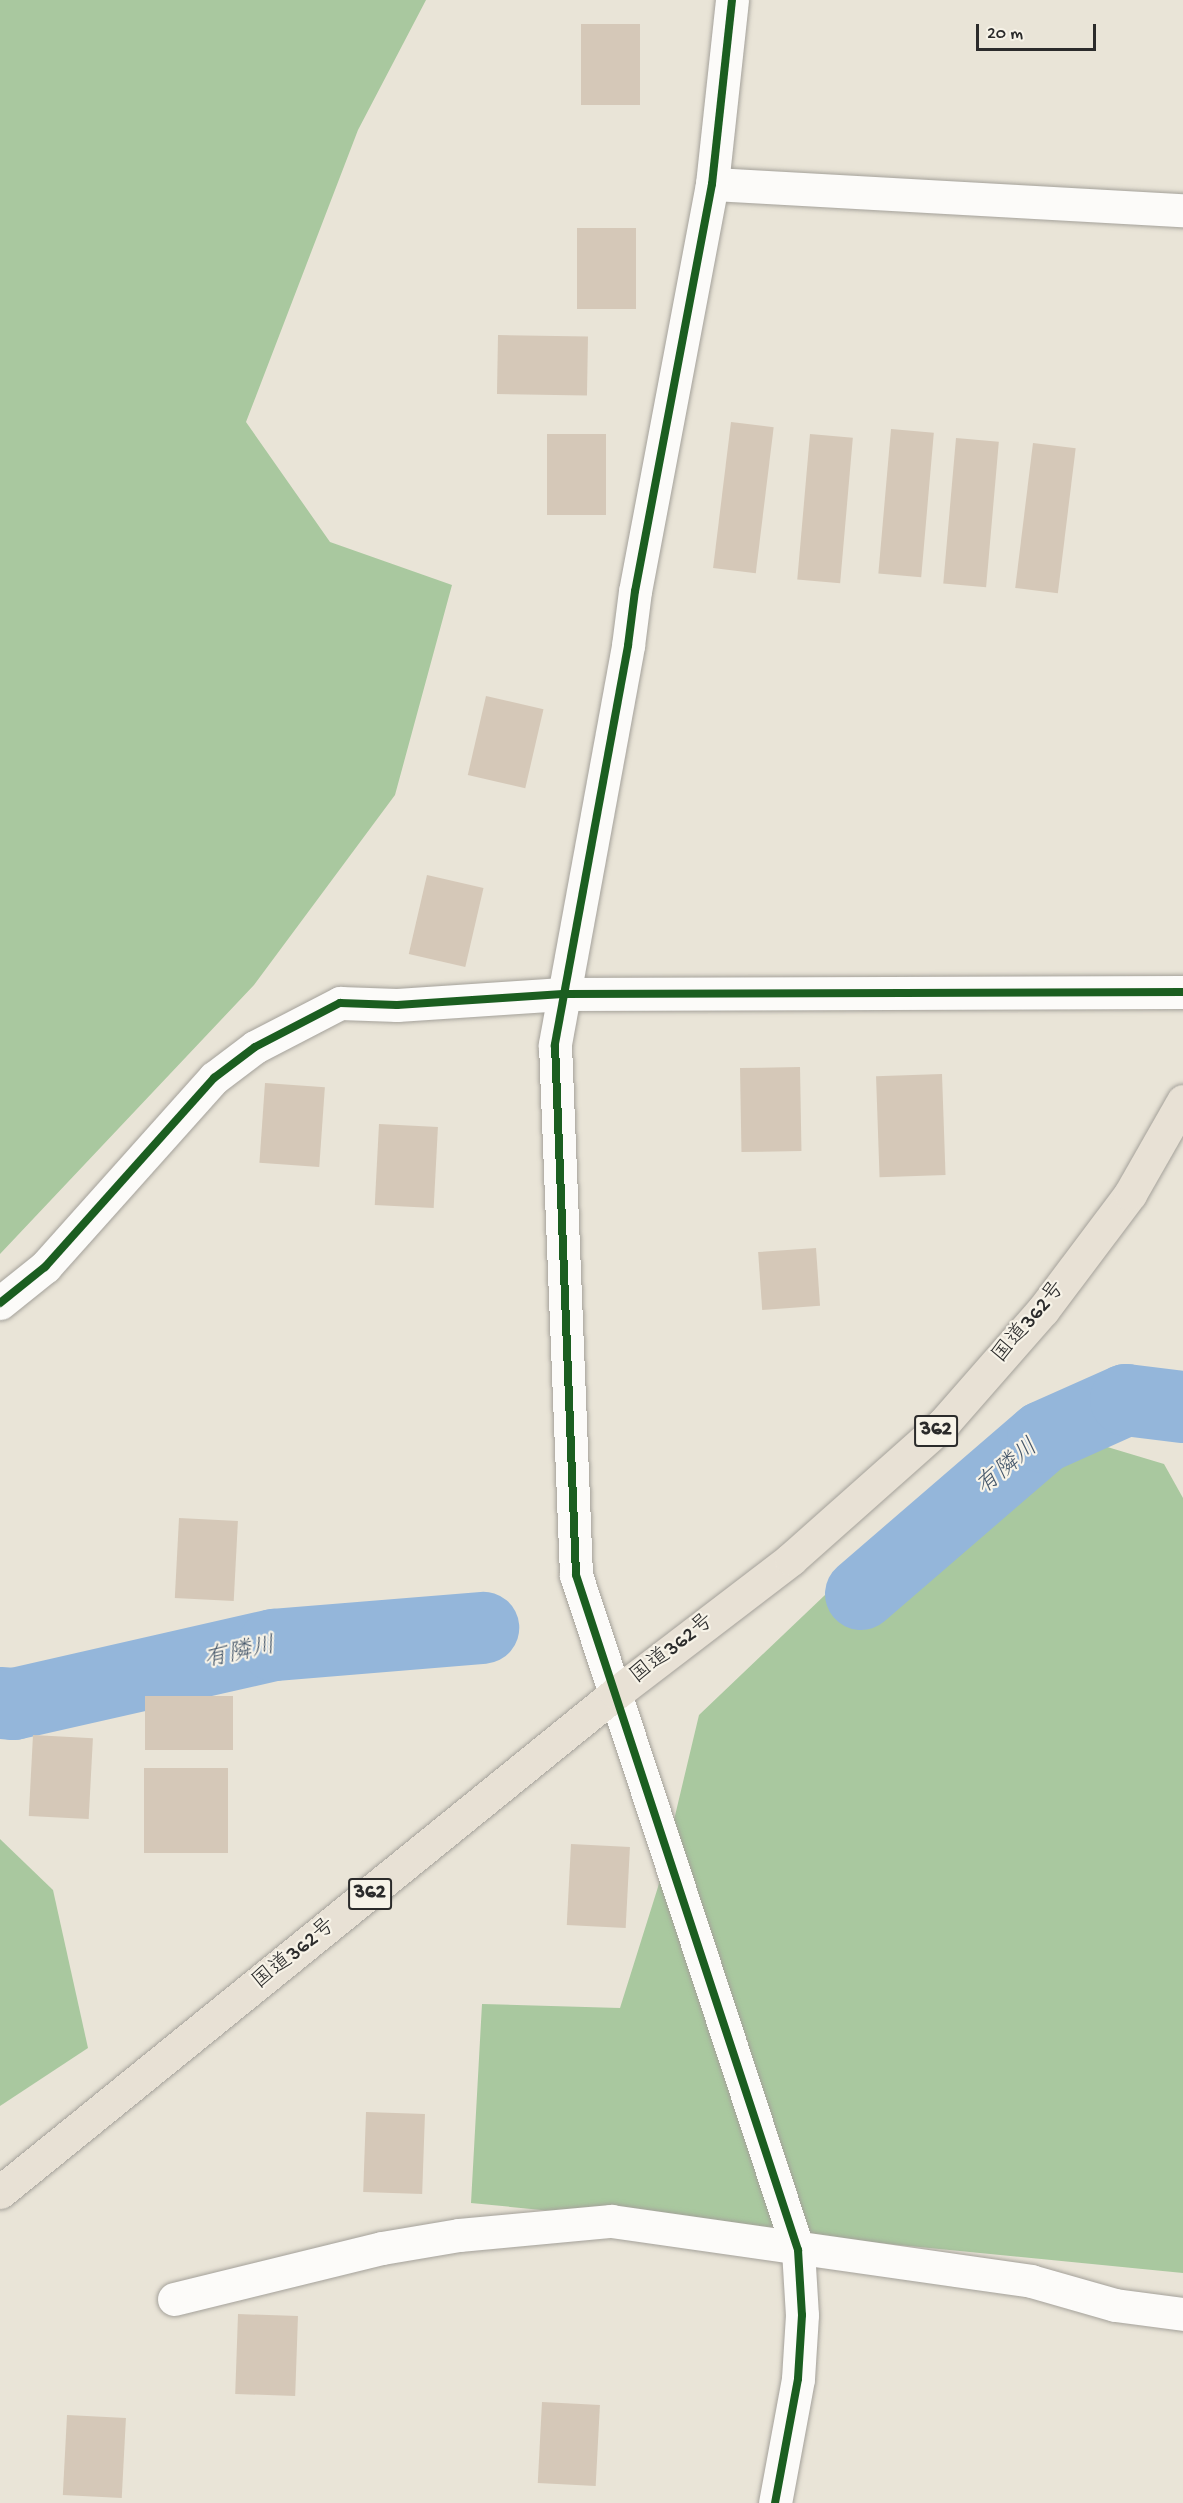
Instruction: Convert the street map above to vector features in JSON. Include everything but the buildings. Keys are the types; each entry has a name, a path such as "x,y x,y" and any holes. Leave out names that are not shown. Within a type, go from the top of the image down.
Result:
{"highway":[{"name":"国道362号","path":"0,2192 616,1693 791,1559 944,1423 1043,1310 1130,1194 1183,1101"}],"street":[{"path":"732,0 712,184 555,1045 576,1575 798,2250 802,2315 798,2379 775,2503"},
{"path":"712,184 1183,210"},
{"path":"0,1303 45,1267 214,1078 255,1047 340,1003 397,1005 563,994 1183,992"},
{"path":"174,2299 382,2248 459,2235 599,2222 648,2224 798,2250 1031,2281 1115,2305 1183,2314"}],"green space":[{"path":"0,0 426,0 358,130 246,422 330,542 452,585 395,795 254,985 0,1254"},
{"path":"1034,1425 1164,1464 1183,1498 1183,2273 471,2203 482,2004 620,2008 658,1887 699,1715 867,1555"},
{"path":"0,1839 53,1890 88,2048 0,2106"}],"waterway":[{"name":"有隣川","path":"861,1594 1043,1437 1126,1400 1183,1407"},
{"name":"有隣川","path":"0,1703 14,1704 274,1645 483,1628"}],"cycle path":[{"path":"732,0 712,184 635,591 628,646 555,1045 576,1575 798,2250 802,2315 798,2379 775,2503"},
{"path":"0,1303 45,1267 214,1078 255,1047 340,1003 397,1005 563,994 1183,992"}]}
